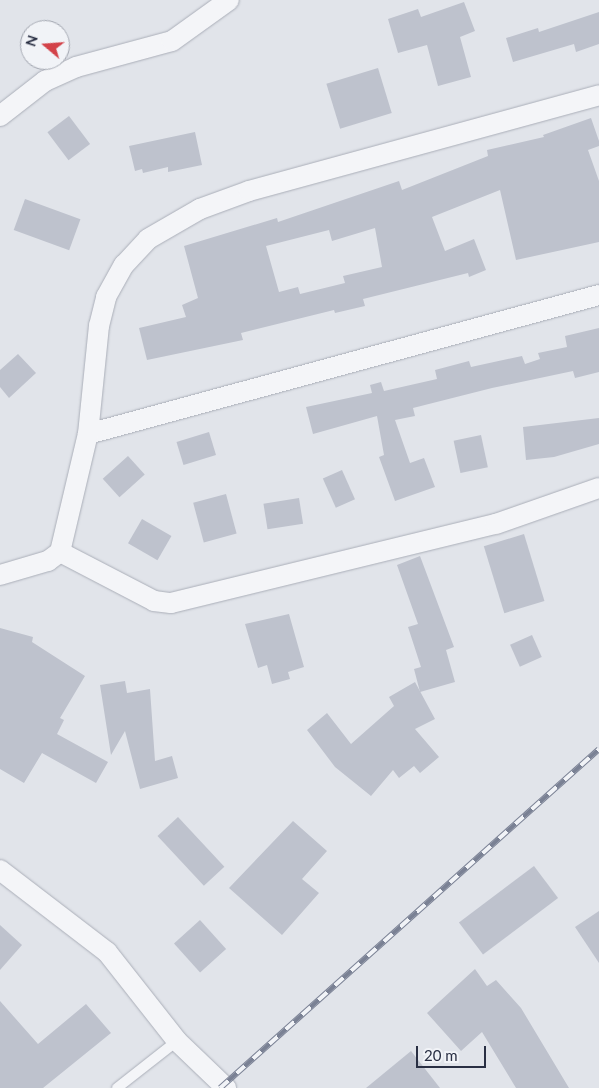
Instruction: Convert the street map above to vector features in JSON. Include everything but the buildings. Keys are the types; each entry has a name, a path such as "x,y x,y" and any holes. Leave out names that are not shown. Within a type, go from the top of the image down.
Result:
{"street":[{"path":"0,116 45,81 76,67 172,41 229,0"},
{"path":"0,575 48,561 60,552 88,434 99,326 106,297 124,265 148,239 200,209 249,190 599,94"},
{"path":"88,434 599,295"},
{"path":"60,552 154,601 171,603 496,524 599,488"},
{"path":"0,870 108,952 177,1040 226,1088"}],"lane":[{"path":"117,1088 177,1040"}],"railway":[{"path":"220,1088 599,749"}]}
